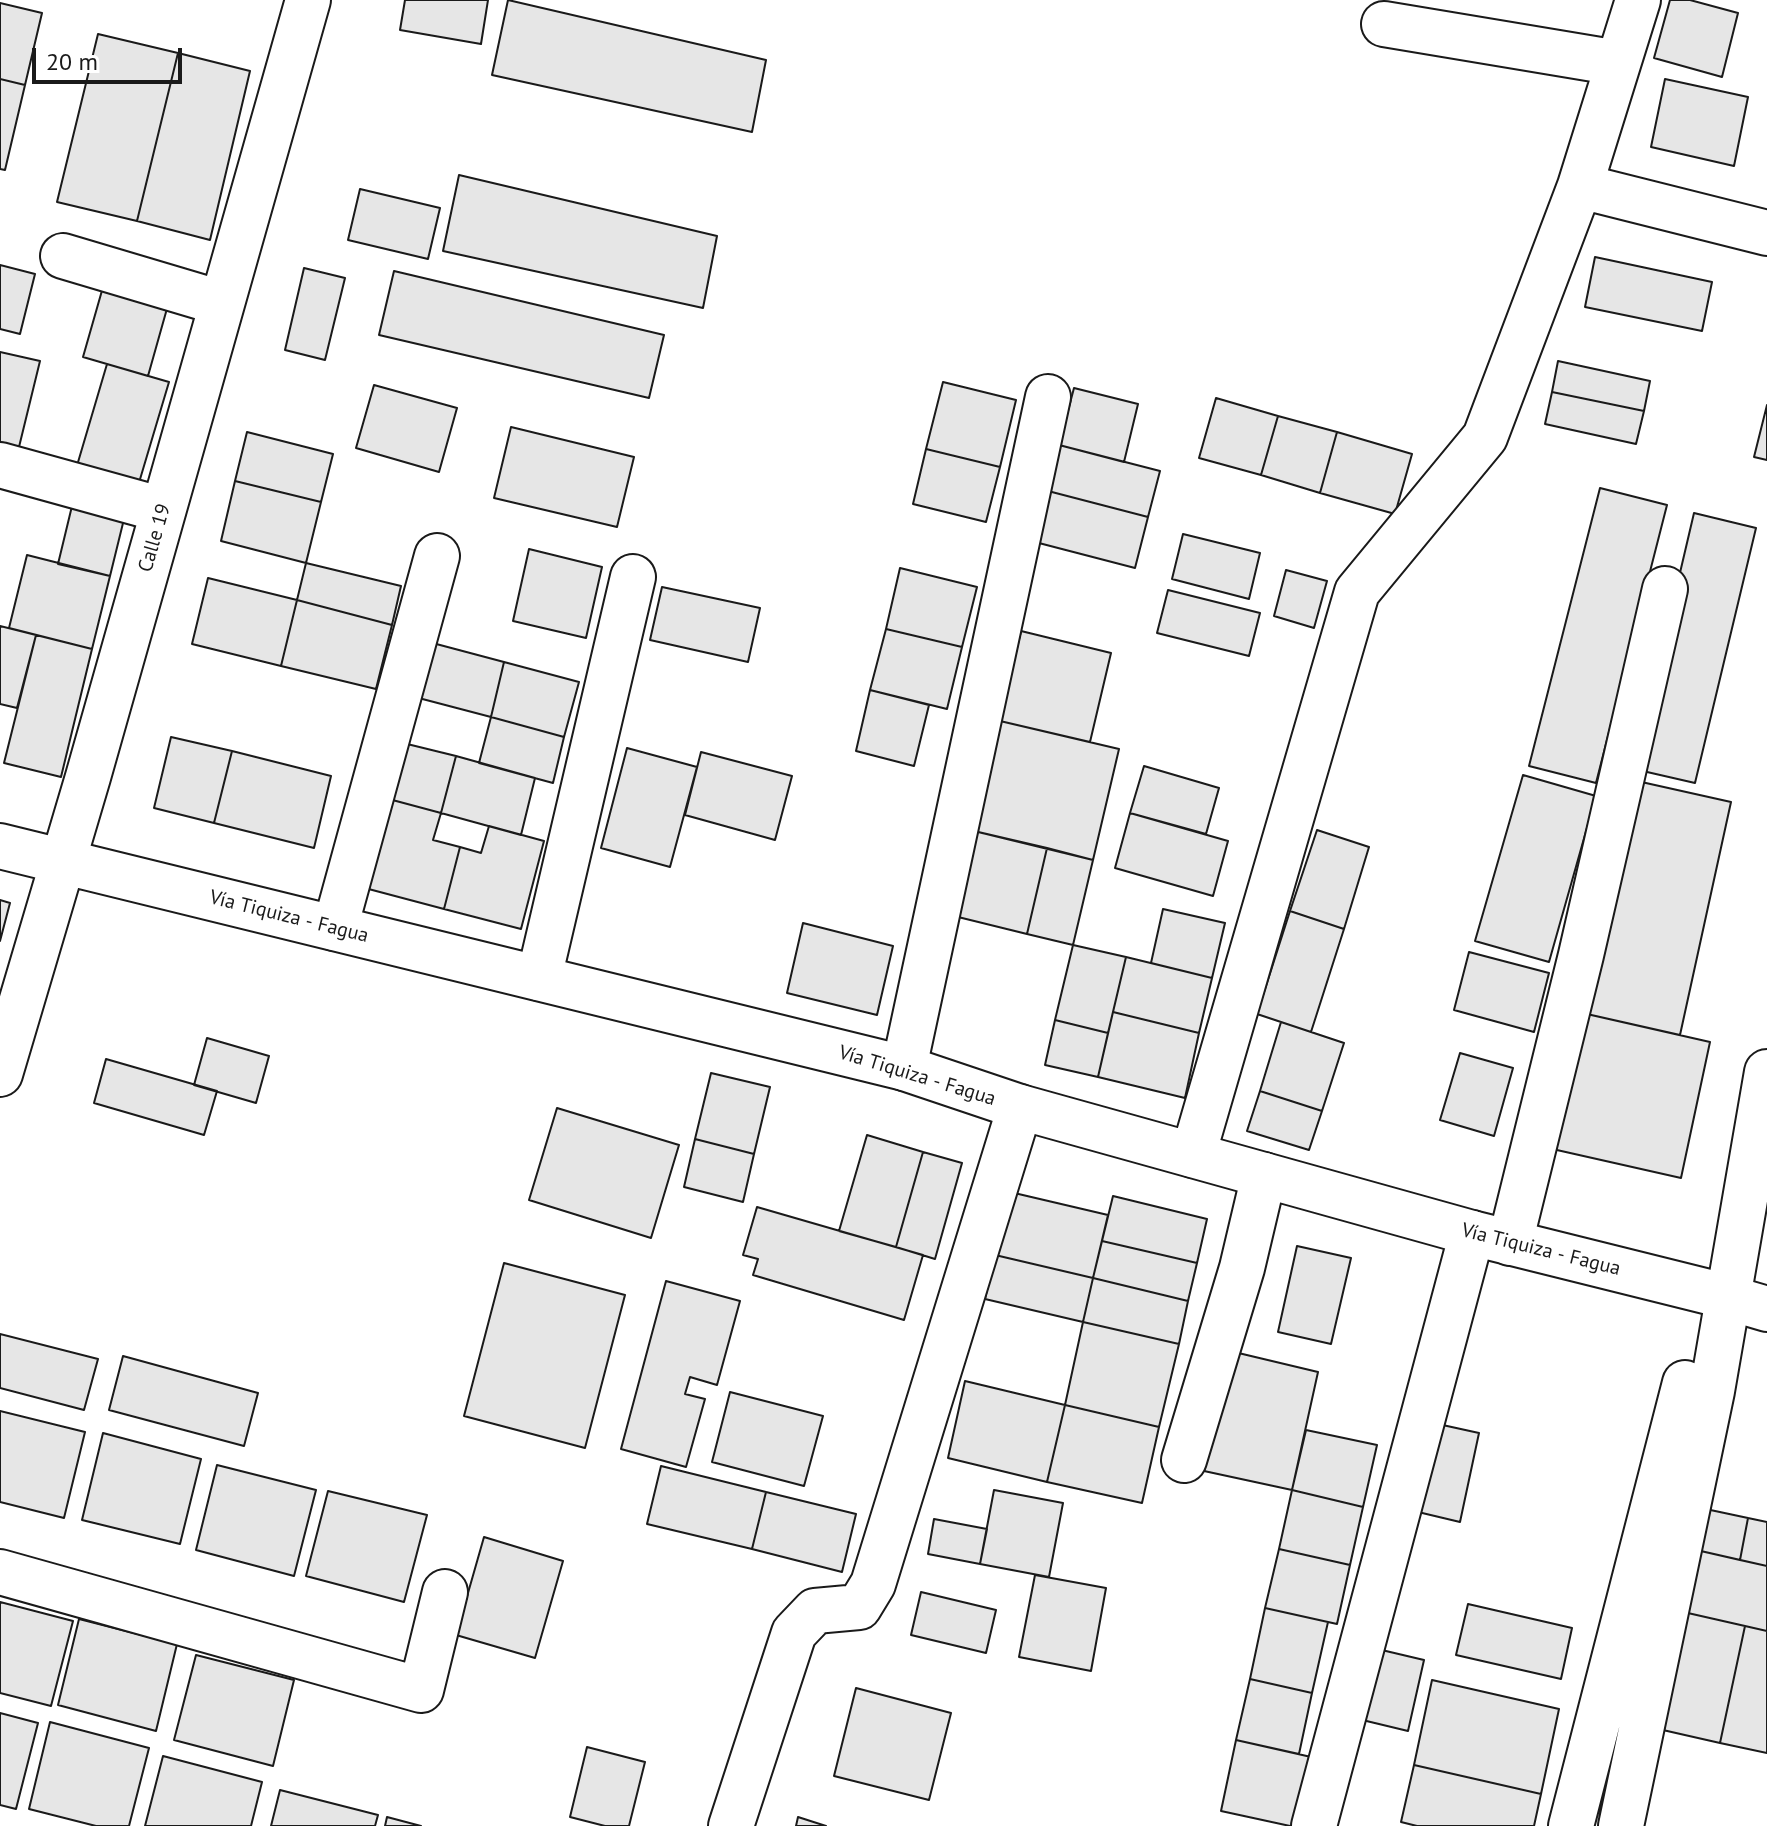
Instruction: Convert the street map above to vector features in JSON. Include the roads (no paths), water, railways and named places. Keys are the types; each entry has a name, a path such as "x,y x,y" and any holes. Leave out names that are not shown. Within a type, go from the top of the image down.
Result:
{"street":[{"name":"Calle 19","path":"0,1074 308,0"},
{"path":"1193,1155 1357,592 1485,437 1580,186 1638,0"},
{"path":"1384,24 1618,63"},
{"path":"1580,186 1767,233"},
{"path":"63,256 221,303"},
{"path":"904,1068 1048,397"},
{"path":"0,465 163,510"},
{"path":"335,928 437,556"},
{"path":"539,978 633,577"},
{"path":"1314,1826 1491,1238 1581,955 1665,589"},
{"name":"Vía Tiquiza - Fagua","path":"0,846 904,1068 1020,1107 1491,1238 1735,1300"},
{"path":"1621,1826 1735,1300 1767,1072"},
{"path":"731,1826 794,1633 815,1611 859,1607 873,1584 1020,1107"},
{"path":"1184,1460 1242,1268 1264,1175"},
{"path":"1571,1826 1735,1300"},
{"path":"0,1572 421,1690 445,1592"}]}
